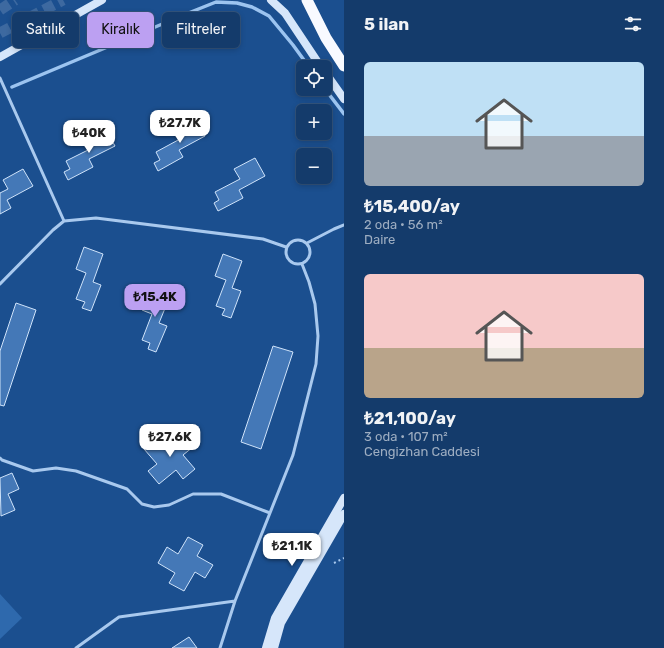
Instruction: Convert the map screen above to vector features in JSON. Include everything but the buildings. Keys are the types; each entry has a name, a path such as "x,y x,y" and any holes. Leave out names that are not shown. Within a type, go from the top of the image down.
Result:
{"highway":[{"path":"307,0 326,38 344,66"}],"main road":[{"path":"0,57 102,0"},
{"path":"271,0 285,13 316,60"},
{"path":"332,82 344,100"},
{"path":"266,648 275,618 344,498"},
{"path":"274,648 281,623 344,514"}],"lane":[{"path":"0,78 64,221"},
{"path":"0,284 53,230 64,221 96,218 263,239 286,247"},
{"path":"307,243 344,225"},
{"path":"300,239 307,243 310,251 308,259 302,264 290,262 286,255 286,247 291,241 300,239"},
{"path":"220,648 235,601 293,455 316,364 318,336 315,304 302,264"},
{"path":"0,458 34,471 56,468 76,471 127,489 142,504 154,507 169,505 193,494 221,494 270,513"},
{"path":"76,648 120,617 235,601"}],"path":[{"path":"334,562 344,558"}],"shaded area":[{"path":"0,594 22,618 0,639"}],"waterway":[{"path":"12,87 216,2 237,3 252,7 269,16 304,60"},
{"path":"330,96 344,114"}],"tunnel":[{"path":"0,10 15,0"},
{"path":"0,33 63,0"}]}
